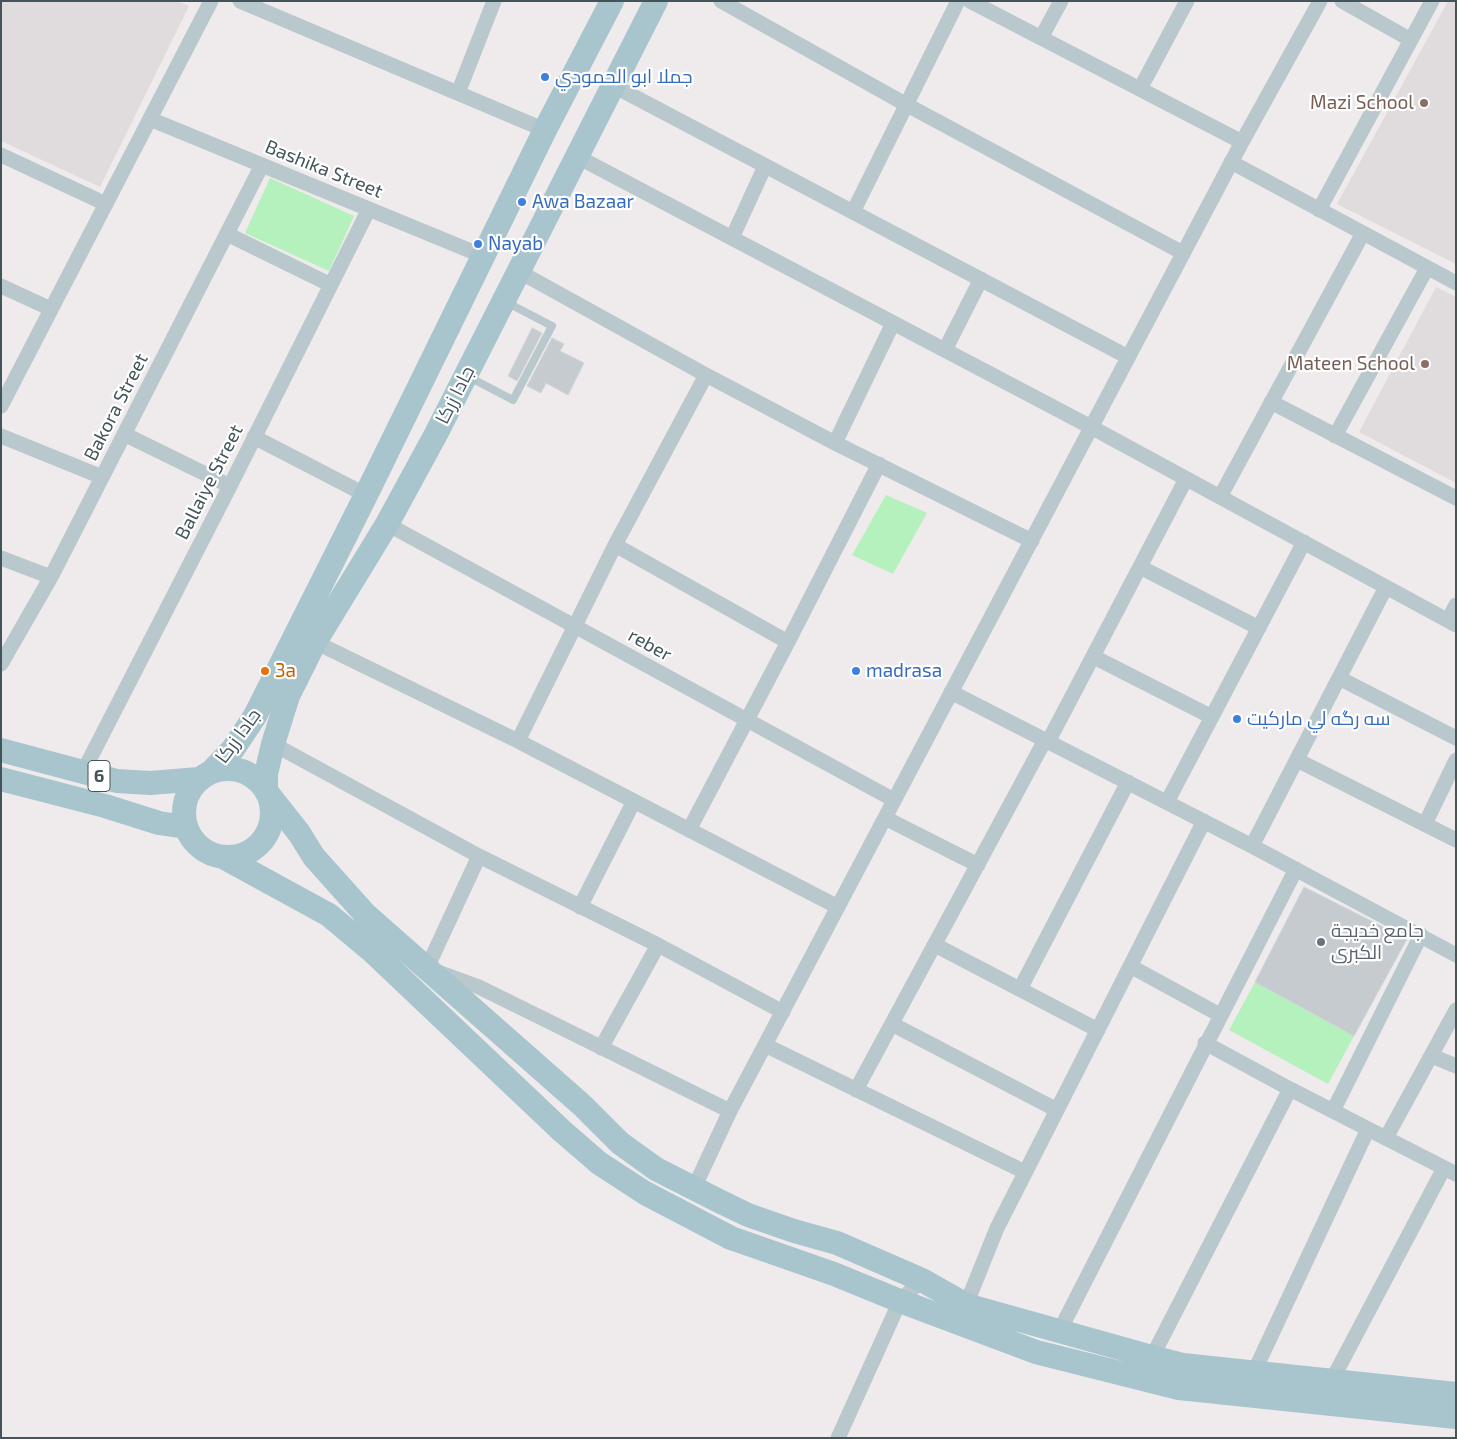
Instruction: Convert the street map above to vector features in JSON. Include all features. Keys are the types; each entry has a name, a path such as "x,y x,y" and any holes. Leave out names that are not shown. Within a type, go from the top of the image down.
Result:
{"main road":[{"name":"جادا زرکا","path":"205,776 233,749 255,716 545,130 612,1"},
{"name":"جادا زرکا","path":"268,792 266,774 272,744 288,696 315,642 387,524 436,434 656,1"},
{"path":"404,418 436,434"},
{"name":"6","path":"1,750 117,781 136,783 205,776"},
{"path":"1451,1392 1183,1365 1059,1332 966,1304 922,1280 837,1243 794,1231 748,1214 656,1169 620,1143 583,1106 365,914 314,857 299,832 255,778 242,770 221,769 205,776 190,791 185,802 184,815 186,827 198,845 329,915 372,951 562,1131 599,1163 645,1193 731,1238 834,1274 1036,1352 1179,1388 1456,1417"},
{"name":"6","path":"1,779 104,806 159,823 186,827"},
{"path":"223,857 243,855 256,847 267,835 273,816 268,792"}],"street":[{"path":"1,406 211,1"},
{"path":"458,93 494,1"},
{"path":"721,1 907,105 1183,253"},
{"path":"853,212 958,1"},
{"path":"970,1 1242,142"},
{"path":"1041,38 1061,1"},
{"path":"1140,89 1187,1"},
{"path":"694,1188 730,1111 894,800 1032,542 1231,162 1320,1"},
{"path":"1342,1 1411,40"},
{"path":"1319,210 1432,1"},
{"path":"247,3 545,130"},
{"path":"612,86 1128,357"},
{"name":"Bashika Street","path":"150,119 483,256"},
{"path":"1,155 106,204"},
{"path":"576,156 1091,427 1452,622 1456,605"},
{"path":"1231,162 1456,284"},
{"name":"Bakora Street","path":"1,664 50,577 102,478 262,165"},
{"path":"732,238 765,166"},
{"name":"Ballaiye Street","path":"83,772 230,486 369,209"},
{"path":"1220,497 1363,233"},
{"path":"227,234 331,285"},
{"path":"1335,436 1427,268"},
{"path":"518,271 706,375 835,443 1032,542"},
{"path":"945,350 981,279"},
{"path":"1,286 51,309"},
{"path":"835,443 893,323"},
{"path":"518,741 615,545 706,375"},
{"path":"1271,402 1456,498"},
{"path":"124,434 230,486"},
{"path":"1,436 102,478"},
{"path":"254,438 366,495"},
{"path":"688,830 747,721 879,464"},
{"path":"856,1090 1094,657 1186,479"},
{"name":"reber","path":"387,524 894,800"},
{"path":"1167,802 1304,542"},
{"path":"615,545 788,642"},
{"path":"1,558 50,577"},
{"path":"1140,567 1259,628"},
{"path":"1252,846 1386,587"},
{"path":"315,642 518,741 838,907"},
{"path":"1094,657 1212,717"},
{"path":"1339,678 1456,738"},
{"path":"951,692 1204,821 1456,955"},
{"path":"272,744 479,856 658,945 783,1012"},
{"path":"1297,760 1456,840"},
{"path":"1424,824 1456,760"},
{"path":"1020,989 1128,782"},
{"path":"580,907 634,801"},
{"path":"885,818 978,865"},
{"path":"966,1304 997,1228 1204,821"},
{"path":"479,856 427,968 479,987 730,1111"},
{"path":"1059,1332 1205,1043 1296,869"},
{"path":"1333,1111 1421,935"},
{"path":"601,1048 658,945"},
{"path":"935,945 1098,1030"},
{"path":"1130,966 1220,1015"},
{"path":"1386,1138 1456,1010"},
{"path":"892,1024 1057,1110"},
{"path":"1205,1043 1450,1171 1332,1380"},
{"path":"765,1045 1025,1172"},
{"path":"1432,1056 1456,1066"},
{"path":"1152,1357 1290,1089"},
{"path":"1254,1372 1368,1129"},
{"path":"838,1438 900,1301 922,1280"}],"lane":[{"path":"465,375 513,400 552,326 503,300"}],"shaded area":[{"path":"1,1 177,1 189,6 100,187 1,141"},
{"name":"Mazi School","path":"1448,1 1456,1 1456,264 1337,204"},
{"name":"Mateen School","path":"1436,287 1456,297 1456,483 1359,432"}],"green space":[{"path":"270,178 354,216 329,271 245,233"},
{"path":"886,495 927,513 893,574 852,555"},
{"path":"1255,982 1354,1036 1328,1084 1229,1030"}],"building":[{"path":"532,328 542,333 517,381 508,376"},
{"path":"552,338 564,344 560,351 584,363 568,395 546,383 541,393 527,386"},
{"path":"1304,887 1407,939 1354,1036 1255,982"}],"place":[{"name":"جملا ابو الحمودي","path":"545,77"},
{"name":"Mazi School","path":"1424,103"},
{"name":"Awa Bazaar","path":"522,202"},
{"name":"Nayab","path":"478,244"},
{"name":"Mateen School","path":"1425,364"},
{"name":"3a","path":"265,671"},
{"name":"madrasa","path":"856,671"},
{"name":"سه رگه لي ماركيت","path":"1237,719"},
{"name":"جامع خدیجة الکبری","path":"1321,942"}]}
